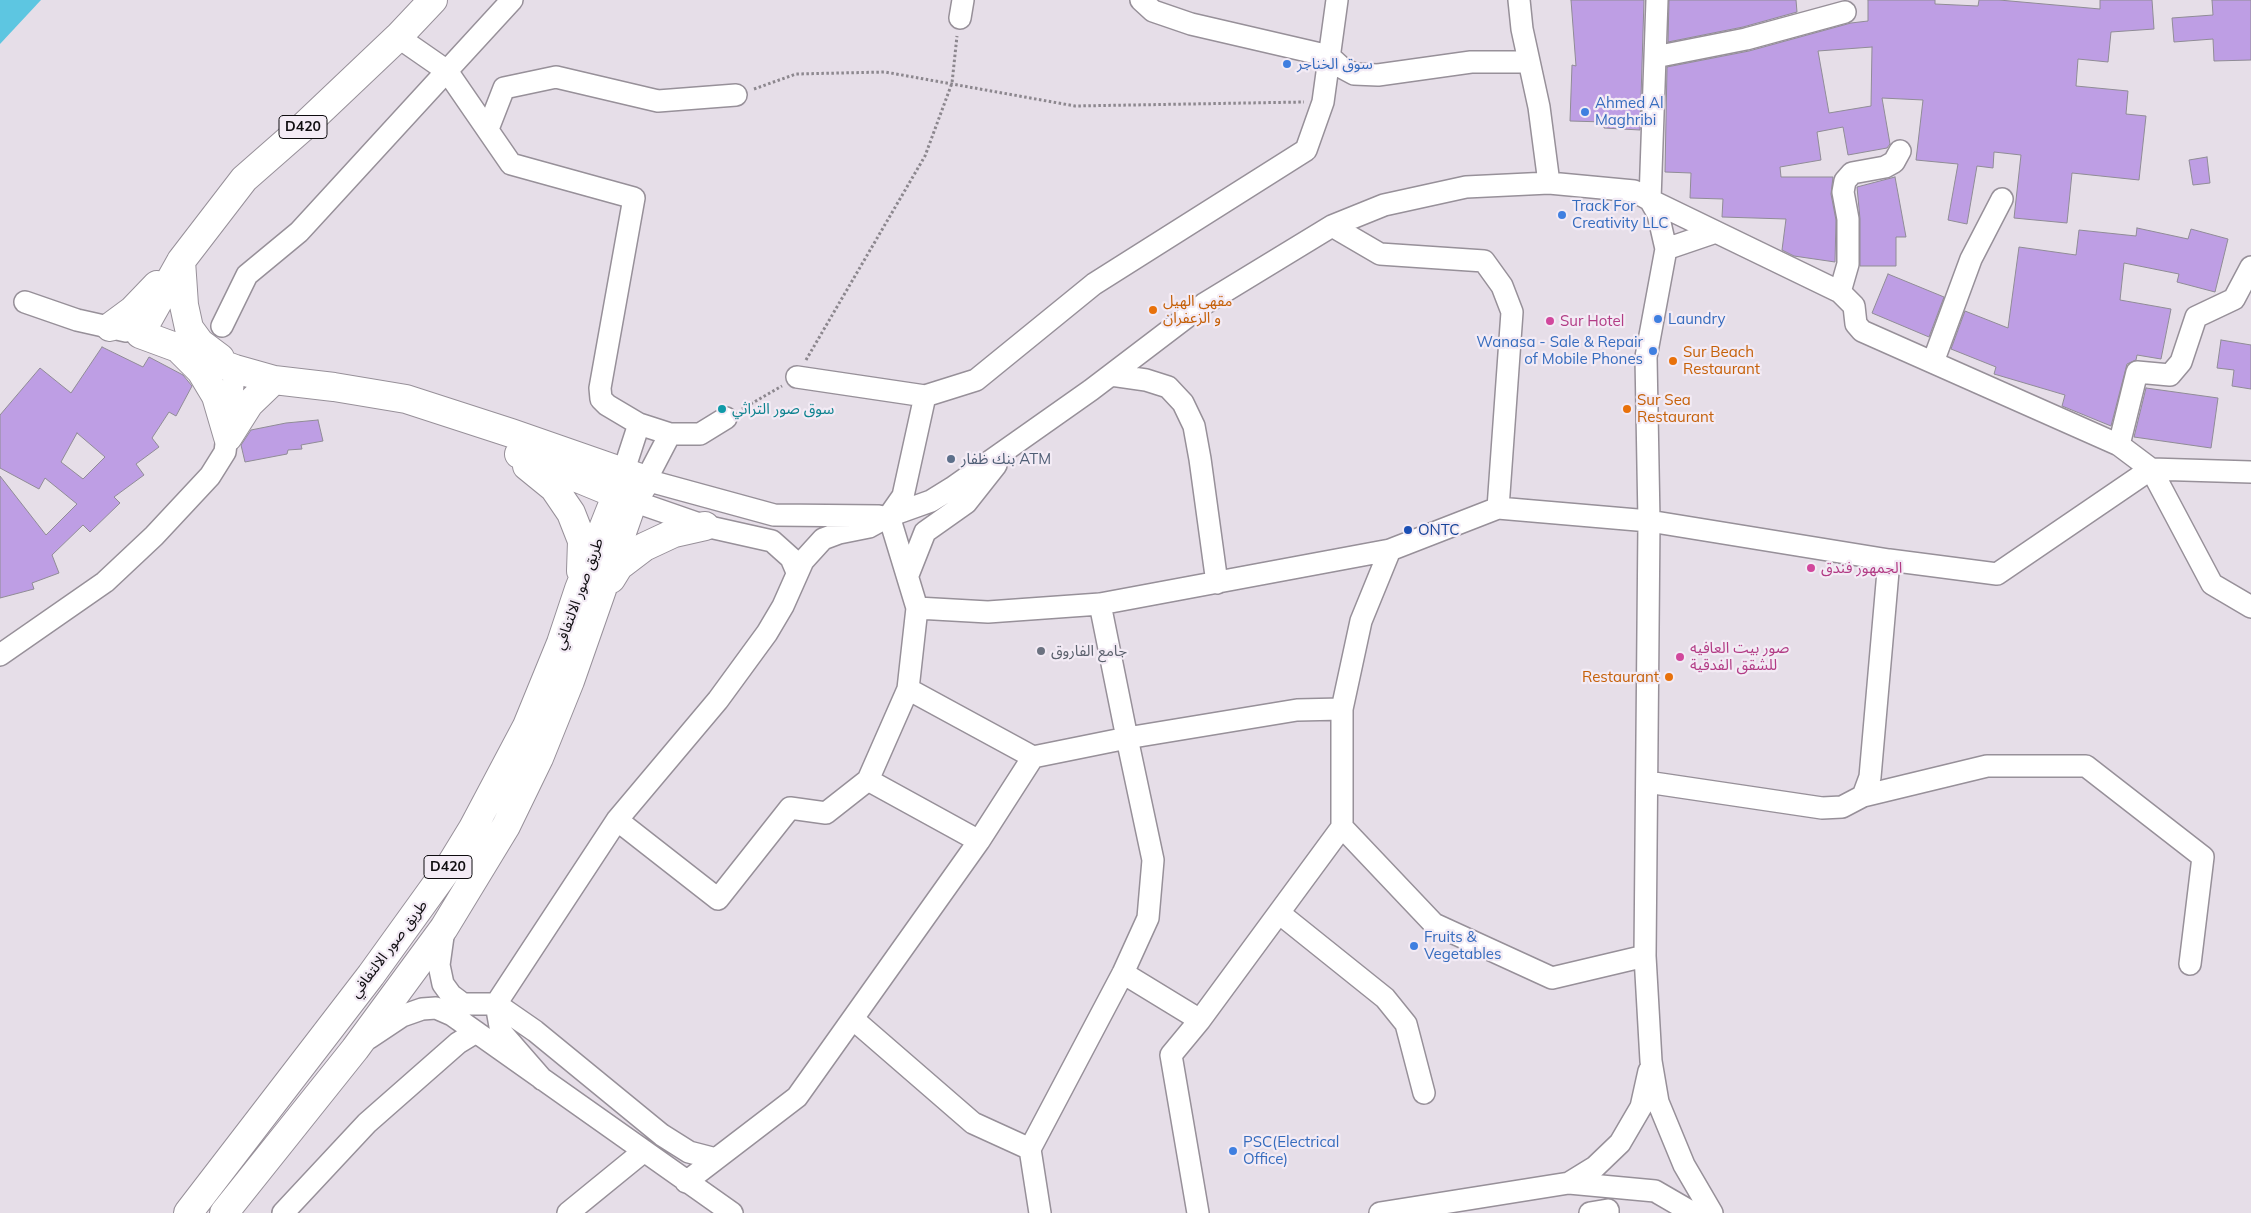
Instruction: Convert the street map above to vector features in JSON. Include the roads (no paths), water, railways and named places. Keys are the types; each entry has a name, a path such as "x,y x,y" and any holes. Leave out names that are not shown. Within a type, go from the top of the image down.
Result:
{"main road":[{"name":"D420","path":"161,342 181,261 244,178 301,129 398,38 433,0"},
{"path":"110,327 133,310 181,261"},
{"path":"181,261 184,305 189,328 200,343 235,369"},
{"path":"161,342 235,369 274,380 343,388 406,399 426,407 511,432 630,487"},
{"path":"161,342 201,371 216,396 228,437"},
{"path":"228,437 248,404 274,380"},
{"path":"426,407 505,448 630,487"},
{"path":"505,448 554,488 571,513 582,541 590,593"},
{"name":"طريق صور الالتفافي","path":"224,1213 355,1049 444,928 506,826 539,758 590,593 630,487"},
{"path":"590,593 634,553 674,533 705,526"},
{"name":"طريق صور الالتفافي","path":"188,1213 370,975 451,864 473,828 527,726 561,643 590,593"}],"street":[{"path":"222,326 247,276 300,232 512,0"},
{"path":"1141,0 1152,11 1192,24 1329,56 1341,67 1354,74 1378,75 1471,62 1529,62"},
{"path":"797,377 925,396 976,380 1094,284 1306,150 1323,102 1337,0"},
{"path":"1519,0 1529,62 1546,145 1550,183"},
{"path":"1657,0 1650,200 1658,214 1666,248 1646,357 1649,521 1645,956 1651,1061 1658,1102 1684,1165 1712,1213"},
{"path":"1655,57 1746,39 1845,12"},
{"path":"398,38 447,71 511,164 634,198 600,388 601,399 607,405 638,424 670,434 700,434 726,418"},
{"path":"488,129 504,88 556,77 658,101 736,95"},
{"path":"1840,292 1848,264 1848,219 1843,192 1845,181 1852,173 1884,167 1894,162 1900,151"},
{"path":"542,1079 501,1032 496,1004 617,820 718,700 767,633 783,606 797,572 808,553 823,539 839,533 869,527 889,516 931,501 1111,375 1204,304 1332,226 1384,205 1466,187 1550,183 1634,191 1840,292 1854,306 1856,324 1862,331 2119,445 2151,469 2212,584 2251,608"},
{"path":"1933,362 1972,259 2002,199"},
{"path":"1332,226 1380,254 1484,260 1502,286 1512,312 1498,508"},
{"path":"1666,248 1716,232"},
{"path":"2119,445 2137,372 2170,376 2181,362 2196,317 2234,299 2251,266"},
{"path":"26,302 77,320 110,327 161,342"},
{"path":"0,654 105,582 154,536 210,476 225,452 235,369"},
{"path":"1111,375 1146,380 1168,387 1183,403 1194,426 1217,583"},
{"path":"889,516 903,496 925,396"},
{"path":"630,487 638,424"},
{"path":"630,487 670,434"},
{"path":"908,575 925,532 966,502 1012,446"},
{"path":"917,608 988,612 1100,604 1390,550 1498,508 1649,521 1888,560 1997,574 2151,469 2251,472"},
{"path":"630,487 774,515 889,516"},
{"path":"630,487 705,526 772,542 791,558 797,572"},
{"path":"617,820 718,899 790,808 826,813 868,780 908,689 917,608 889,516"},
{"path":"1198,1213 1171,1055 1200,1020 1342,827 1342,710 1361,621 1390,550"},
{"path":"1863,796 1870,777 1888,560"},
{"path":"1040,1213 1030,1149 1123,973 1148,918 1153,860 1100,604"},
{"path":"908,689 1033,757 1127,738 1297,710 1342,710"},
{"path":"686,1182 797,1098 979,841 1033,757"},
{"path":"1647,782 1822,808 1842,807 1863,796 1987,766 2086,766 2203,857 2190,964"},
{"path":"868,780 979,841"},
{"path":"1342,827 1434,924 1552,978 1645,956"},
{"path":"1279,912 1385,998 1406,1024 1424,1092"},
{"path":"444,928 439,965 443,984 451,995 463,1004 496,1004 535,1031 662,1135 689,1152 716,1159"},
{"path":"1123,973 1200,1020"},
{"path":"355,1049 386,1025 422,1009 436,1008 452,1015 732,1213"},
{"path":"852,1019 974,1123 1030,1149"},
{"path":"283,1213 367,1123 458,1043 476,1032"},
{"path":"1569,1183 1595,1167 1620,1143 1640,1107 1651,1061"},
{"path":"568,1213 644,1151"},
{"path":"1380,1213 1466,1206 1569,1183 1655,1191 1692,1213"},
{"path":"1590,1213 1608,1210 1608,1213"}],"water":[{"path":"0,0 41,0 0,44"}],"place":[{"name":"سوق الخناجر","path":"1287,64"},
{"name":"Ahmed Al Maghribi","path":"1585,112"},
{"name":"Track For Creativity LLC","path":"1562,215"},
{"name":"مقهى الهيل و الزعفران","path":"1153,310"},
{"name":"Laundry","path":"1658,319"},
{"name":"Sur Hotel","path":"1550,321"},
{"name":"Wanasa - Sale & Repair of Mobile Phones","path":"1653,351"},
{"name":"Sur Beach Restaurant","path":"1673,361"},
{"name":"سوق صور التراثي","path":"722,409"},
{"name":"Sur Sea Restaurant","path":"1627,409"},
{"name":"بنك ظفار ATM","path":"951,459"},
{"name":"ONTC","path":"1408,530"},
{"name":"الجمهور فندق","path":"1811,568"},
{"name":"جامع الفاروق","path":"1041,651"},
{"name":"صور بيت العافيه للشقق الفدقية","path":"1680,657"},
{"name":"Restaurant","path":"1669,677"},
{"name":"Fruits & Vegetables","path":"1414,946"},
{"name":"PSC(Electrical Office)","path":"1233,1151"}]}
